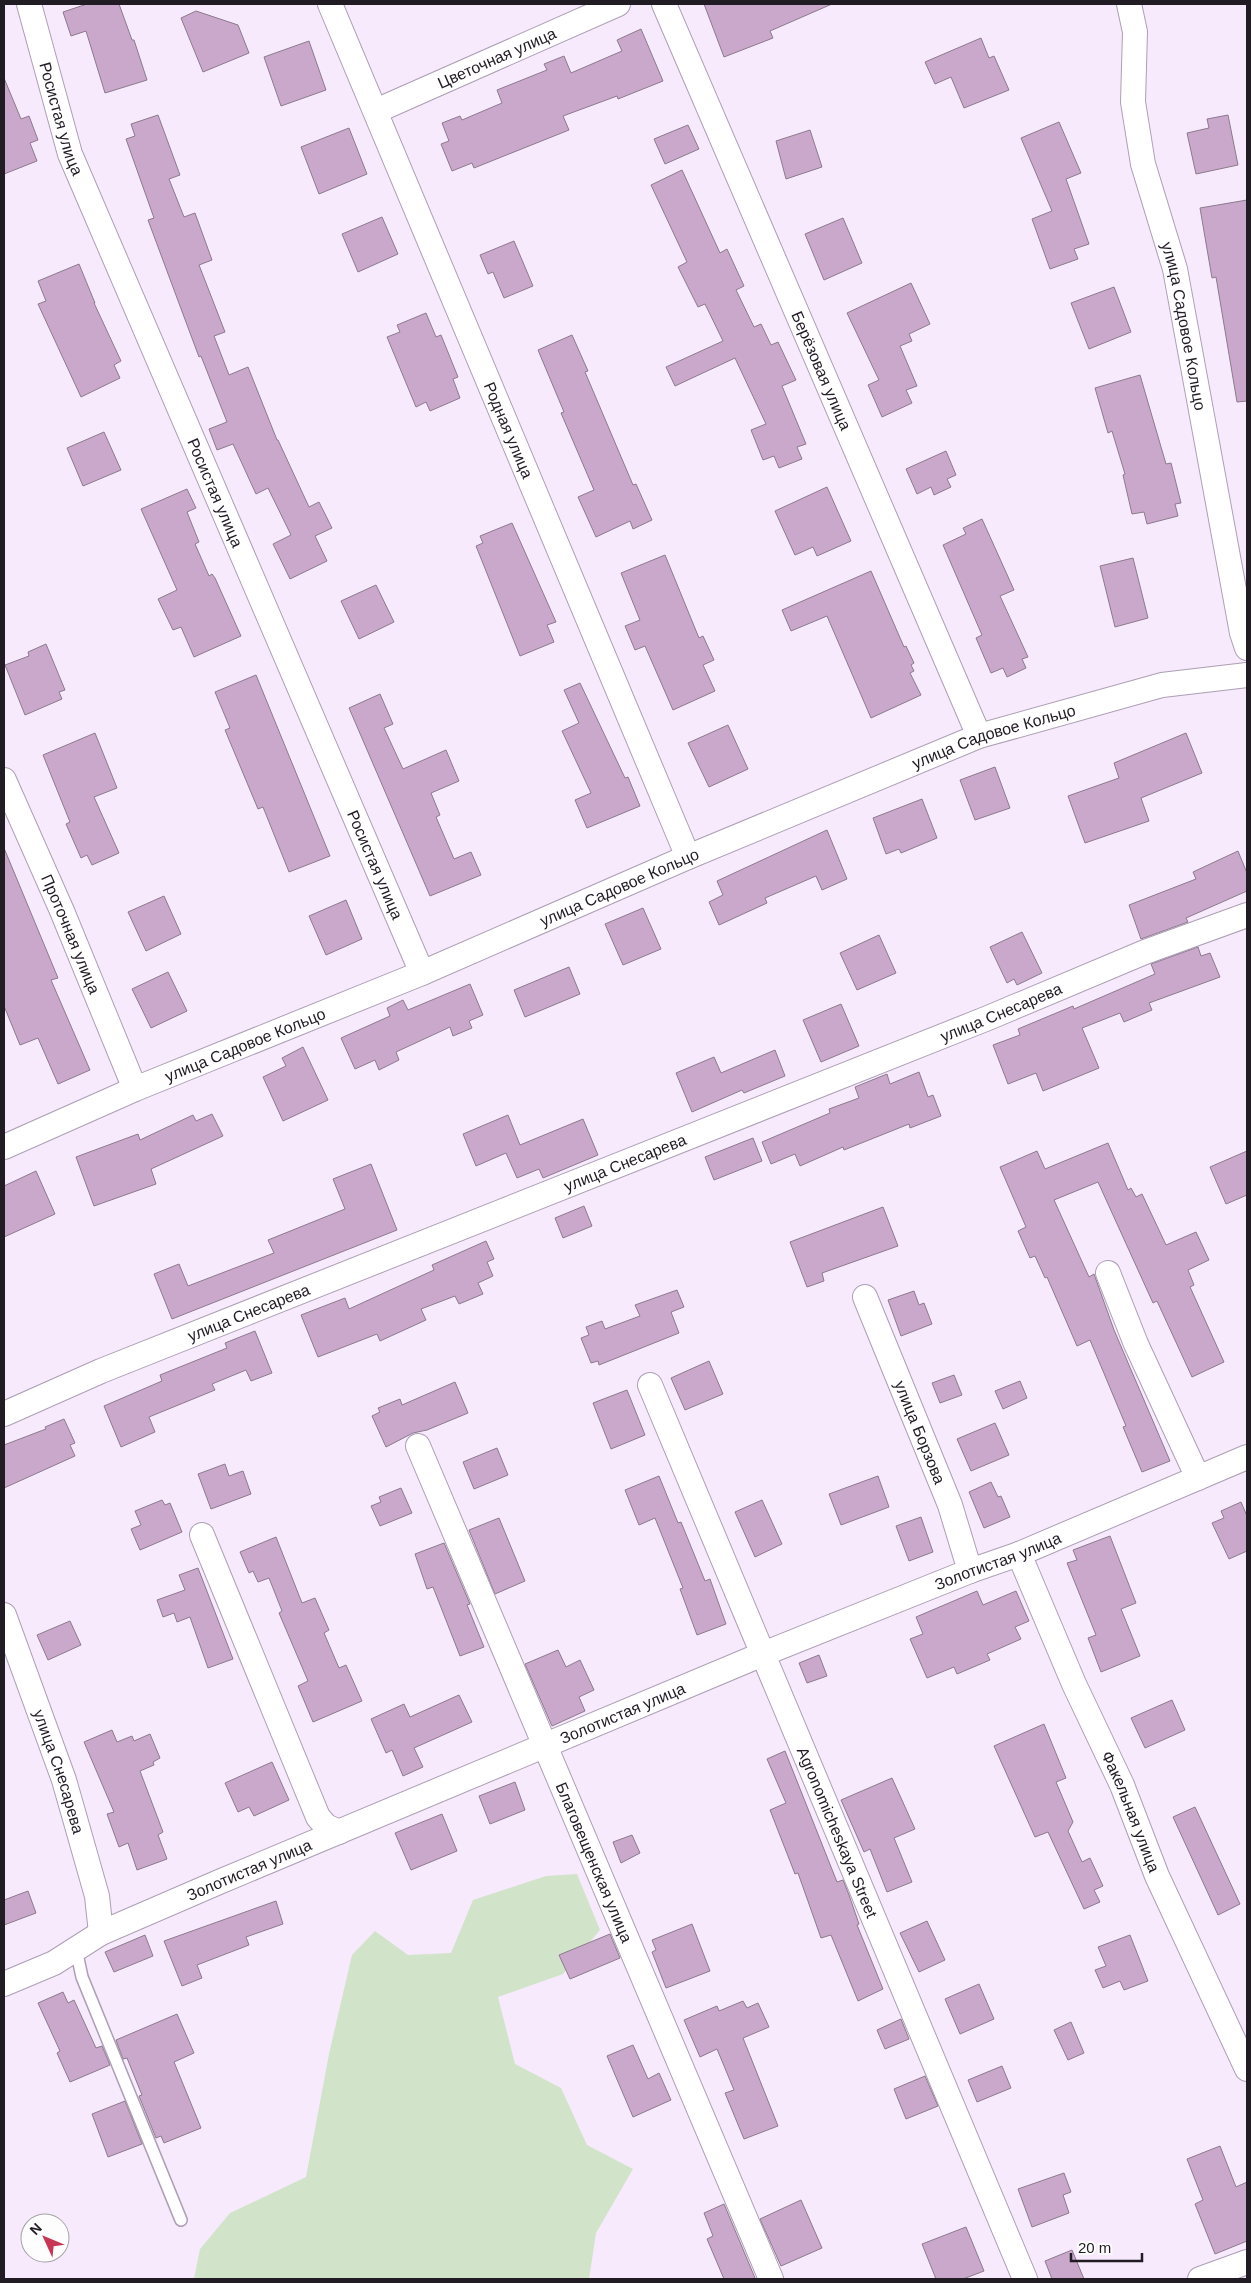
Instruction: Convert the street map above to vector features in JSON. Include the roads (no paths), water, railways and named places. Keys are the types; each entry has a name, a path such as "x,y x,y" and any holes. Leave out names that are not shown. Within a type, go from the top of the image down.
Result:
{"street":[{"name":"Росистая улица","path":"29,4 70,154 422,973"},
{"name":"Родная улица","path":"330,4 688,856"},
{"name":"Цветочная улица","path":"376,111 618,4"},
{"name":"Берёзовая улица","path":"664,4 979,736"},
{"name":"улица Садовое Кольцо","path":"1129,4 1135,32 1133,102 1143,164 1175,269 1242,633 1247,648"},
{"name":"улица Садовое Кольцо","path":"4,1147 135,1089 422,973 688,856 979,736 1162,685 1247,675"},
{"name":"Проточная улица","path":"4,780 62,911 135,1089"},
{"name":"улица Снесарева","path":"4,1414 102,1371 988,1018 1145,952 1247,915"},
{"path":"1108,1273 1136,1344 1198,1478"},
{"name":"улица Борзова","path":"865,1297 950,1504 970,1571"},
{"name":"Agronomicheskaya Street","path":"650,1385 1026,2279"},
{"name":"Благовещенская улица","path":"418,1446 771,2279"},
{"name":"Золотистая улица","path":"4,1984 54,1962 101,1933 339,1832 763,1654 970,1571 1019,1554 1198,1478 1246,1461"},
{"path":"202,1534 318,1817 326,1826 339,1832"},
{"name":"Факельная улица","path":"1019,1554 1074,1684 1122,1785 1157,1876 1247,2069"},
{"name":"улица Снесарева","path":"4,1615 64,1780 97,1896 101,1933"},
{"path":"1200,2279 1247,2262"}],"lane":[{"path":"76,1949 82,1978 181,2220"}]}
